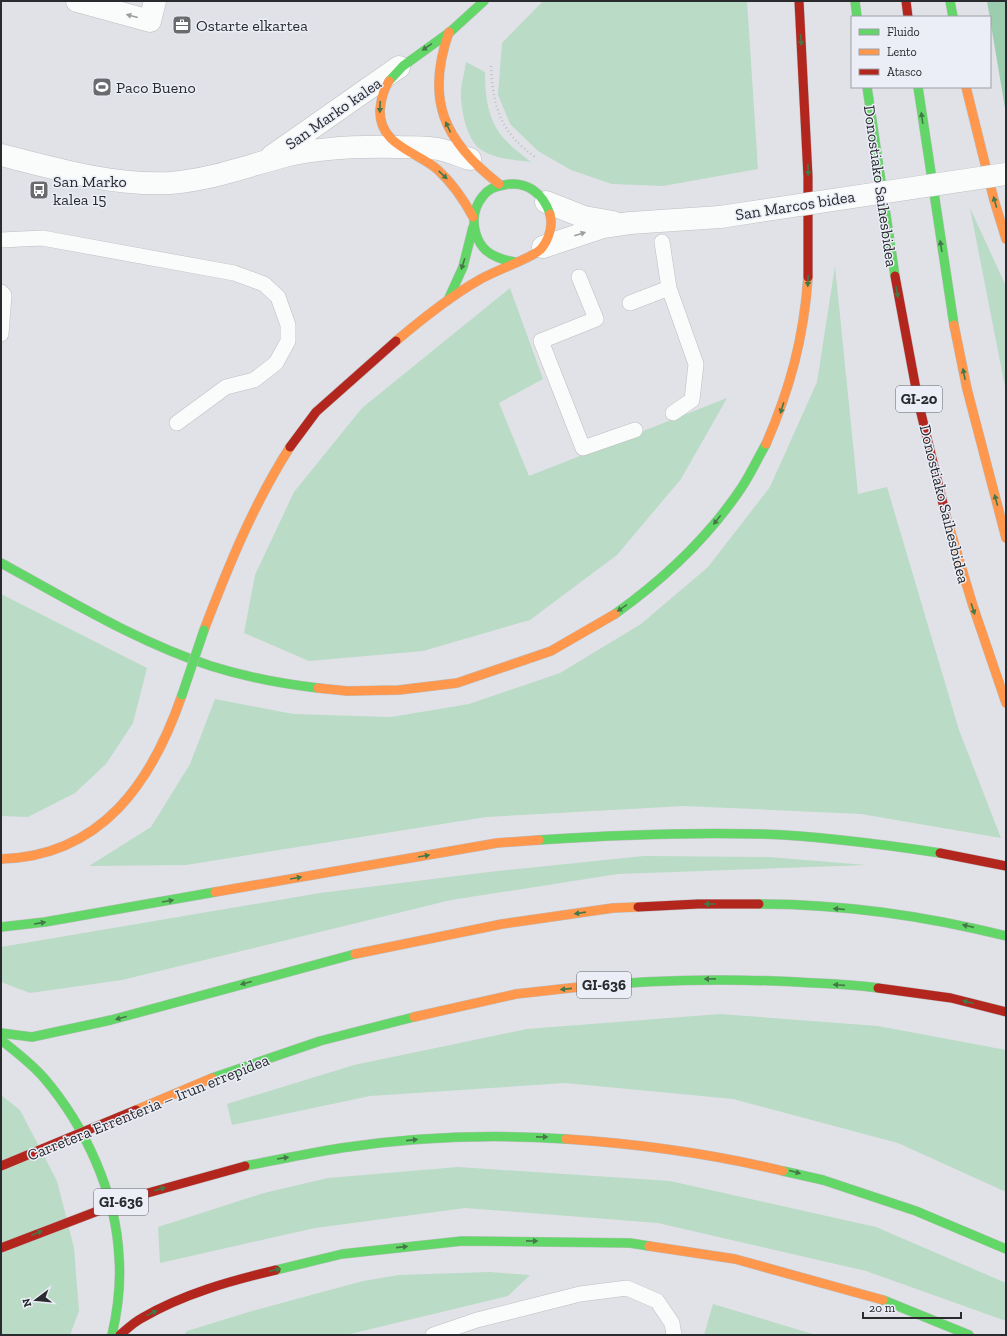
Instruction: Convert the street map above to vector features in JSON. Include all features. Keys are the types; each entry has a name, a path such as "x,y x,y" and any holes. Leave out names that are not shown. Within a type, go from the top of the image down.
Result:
{"main road":[{"path":"473,217 455,187 444,175 420,157 398,147 390,139 384,129 379,106 387,83 405,62 449,32 484,1"},
{"path":"1,563 153,645 196,662 245,676 289,684 348,691 402,690 452,683 515,664 556,649 593,628 642,594 697,547 730,505 747,479 779,417 799,350 808,296 809,242 808,143 799,1"},
{"path":"855,1 857,16"},
{"path":"906,1 908,16"},
{"path":"950,1 953,16"},
{"path":"449,32 439,65 439,99 443,116 450,132 470,159 499,184"},
{"name":"Donostiako Saihesbidea","path":"867,88 899,305 919,398 965,582 1006,703"},
{"path":"918,88 949,298 967,388 1006,538"},
{"path":"966,88 994,200 1006,239"},
{"path":"1,859 41,855 67,845 92,830 127,798 148,771 167,736 229,561 252,511 279,464 310,420 361,371 448,300 480,279 515,262 535,255 543,247 551,229 552,220 546,202 538,192 526,185 513,182 499,184 489,189 481,197 475,206 473,227 463,267 448,300"},
{"path":"473,227 476,238 482,248 492,256 502,261 515,262"},
{"path":"1,927 45,922 497,843 552,839 612,836 760,834 830,839 892,846 964,857 1006,866"},
{"path":"1,1033 32,1037 111,1020 358,953 502,924 613,908 698,904 782,904 867,911 954,923 1006,936"},
{"name":"Carretera Errenteria – Irun errepidea","path":"1,1166 212,1078 320,1041 380,1024 516,994 630,982 714,979 798,982 873,987 951,998 1006,1012"},
{"path":"1,1040 15,1049 37,1070 62,1100 86,1141 104,1185 116,1231 120,1271 118,1308 112,1335"},
{"name":"GI-636","path":"1,1248 137,1196 245,1166 345,1148 416,1140 519,1136 629,1142 700,1152 762,1164 839,1183 905,1206 971,1232 1006,1249"},
{"path":"120,1335 148,1315 183,1298 227,1282 342,1254 462,1241 630,1243 735,1259 875,1297 969,1335"}],"street":[{"path":"77,1 150,21 155,1"},
{"name":"San Marko kalea","path":"261,163 405,62"},
{"name":"San Marko kalea","path":"1,154 53,168 109,179 140,183 170,183 201,179 286,156 342,147 440,149 470,159"},
{"name":"San Marcos bidea","path":"543,247 603,227 630,223 720,217 1006,174"},
{"name":"San Marcos bidea","path":"546,202 584,217 604,221 630,223"}],"lane":[{"path":"1,240 42,238 234,273 264,284 278,297 288,325 288,341 276,363 254,380 226,387 177,423"},
{"path":"662,242 669,288 696,364 692,400 673,413"},
{"path":"579,276 596,319 541,341 583,448 635,430"},
{"path":"630,303 669,288"},
{"path":"1,292 4,295 1,334"},
{"path":"433,1335 478,1320 580,1294 627,1288 657,1301 672,1323 674,1335"}],"path":[{"path":"491,66 492,92 502,124 520,146 537,159"}],"green space":[{"path":"543,1 747,1 758,169 663,186 612,184 571,170 538,151 510,124 498,95 502,43"},
{"path":"987,1 1006,1 1005,108 991,25 991,16 990,16"},
{"path":"466,62 485,72 488,105 496,128 515,149 531,162 492,155 480,149 471,138 465,122 461,96"},
{"path":"970,208 1006,286 1006,392"},
{"path":"835,266 858,494 887,487 959,730 1001,838 861,814 684,806 486,817 186,865 89,866 151,827 190,764 215,699 293,714 391,717 469,704 560,673 641,624 708,567 770,487 817,382"},
{"path":"510,288 543,379 499,403 529,476 727,398 681,479 617,555 530,620 423,651 309,661 244,633 255,575 294,492 362,408"},
{"path":"1,594 147,668 133,723 106,764 75,793 28,817 1,816"},
{"path":"644,856 769,857 866,865 618,874 451,900 122,980 30,993 1,982 1,947 320,893 497,871"},
{"path":"720,1014 878,1026 1006,1050 1006,1192 898,1143 733,1099 565,1083 370,1096 232,1125 227,1104 354,1065 527,1029"},
{"path":"1,1095 20,1110 57,1181 74,1248 79,1311 70,1335 1,1335"},
{"path":"458,1167 670,1181 876,1227 1006,1283 1006,1321 866,1271 658,1223 465,1208 315,1228 160,1263 158,1227 264,1193 328,1178"},
{"path":"489,1272 530,1275 508,1296 346,1335 184,1335 187,1331 252,1311 363,1281 399,1275"},
{"path":"713,1304 816,1335 704,1335"}],"traffic: fast":[{"path":"389,81 403,66 450,32 484,1"},
{"path":"855,1 857,16"},
{"path":"950,1 953,16"},
{"path":"867,88 895,276"},
{"path":"918,88 954,325"},
{"path":"515,262 502,259 489,253 478,239 475,230 475,212 483,196 492,188 519,184 526,186 538,194 543,200 550,214"},
{"path":"448,300 463,267 473,227"},
{"path":"615,614 651,587 700,540 729,506 742,487 766,444"},
{"path":"1,563 130,633 184,656 211,666 251,677 318,688"},
{"path":"182,695 204,630"},
{"path":"539,840 649,834 760,834 850,841 940,853"},
{"path":"1,927 45,922 215,892"},
{"path":"759,904 821,906 884,912 1006,936"},
{"path":"1,1033 32,1037 111,1020 355,954"},
{"path":"579,987 638,982 725,980 784,981 854,985 878,988"},
{"path":"212,1078 320,1041 414,1017"},
{"path":"1,1040 34,1067 59,1097 73,1117 85,1139 105,1185 117,1233 120,1267 116,1316 112,1335"},
{"path":"245,1166 341,1148 397,1141 482,1137 566,1139"},
{"path":"783,1171 823,1180 916,1211 1006,1249"},
{"path":"276,1270 342,1254 462,1241 630,1243 649,1246"},
{"path":"883,1300 969,1335"}],"traffic: slow":[{"path":"449,32 442,56 439,78 440,99 444,117 453,135 465,152 480,168 499,184"},
{"path":"389,81 385,88 380,110 381,122 386,132 392,140 438,170 458,192 473,217"},
{"path":"966,88 994,200 1006,239"},
{"path":"396,341 436,309 485,276 537,253 546,241 550,232 550,214"},
{"path":"766,444 789,383 803,321 808,277"},
{"path":"954,325 967,389 1006,538"},
{"path":"204,630 242,537 264,491 290,447"},
{"path":"946,516 973,606 1006,703"},
{"path":"318,688 347,691 399,690 457,683 551,651 615,614"},
{"path":"1,859 37,855 68,844 95,829 118,808 138,784 155,757 170,727 182,695"},
{"path":"215,892 497,843 539,840"},
{"path":"355,954 502,924 613,908 638,907"},
{"path":"414,1017 516,994 579,987"},
{"path":"136,1110 212,1078"},
{"path":"566,1139 675,1150 728,1159 783,1171"},
{"path":"649,1246 735,1259 883,1300"}],"traffic: jam":[{"path":"799,1 808,177 808,277"},
{"path":"906,1 908,16"},
{"path":"895,276 919,405 946,516"},
{"path":"290,447 316,412 396,341"},
{"path":"940,853 1006,866"},
{"path":"638,907 698,904 759,904"},
{"path":"878,988 951,998 1006,1012"},
{"path":"1,1166 136,1110"},
{"path":"1,1248 137,1196 245,1166"},
{"path":"120,1335 139,1320 158,1309 190,1295 276,1270"}],"place":[{"name":"Ostarte elkartea","path":"182,25"},
{"name":"Paco Bueno","path":"102,87"},
{"name":"San Marko kalea 15","path":"39,190"}]}
